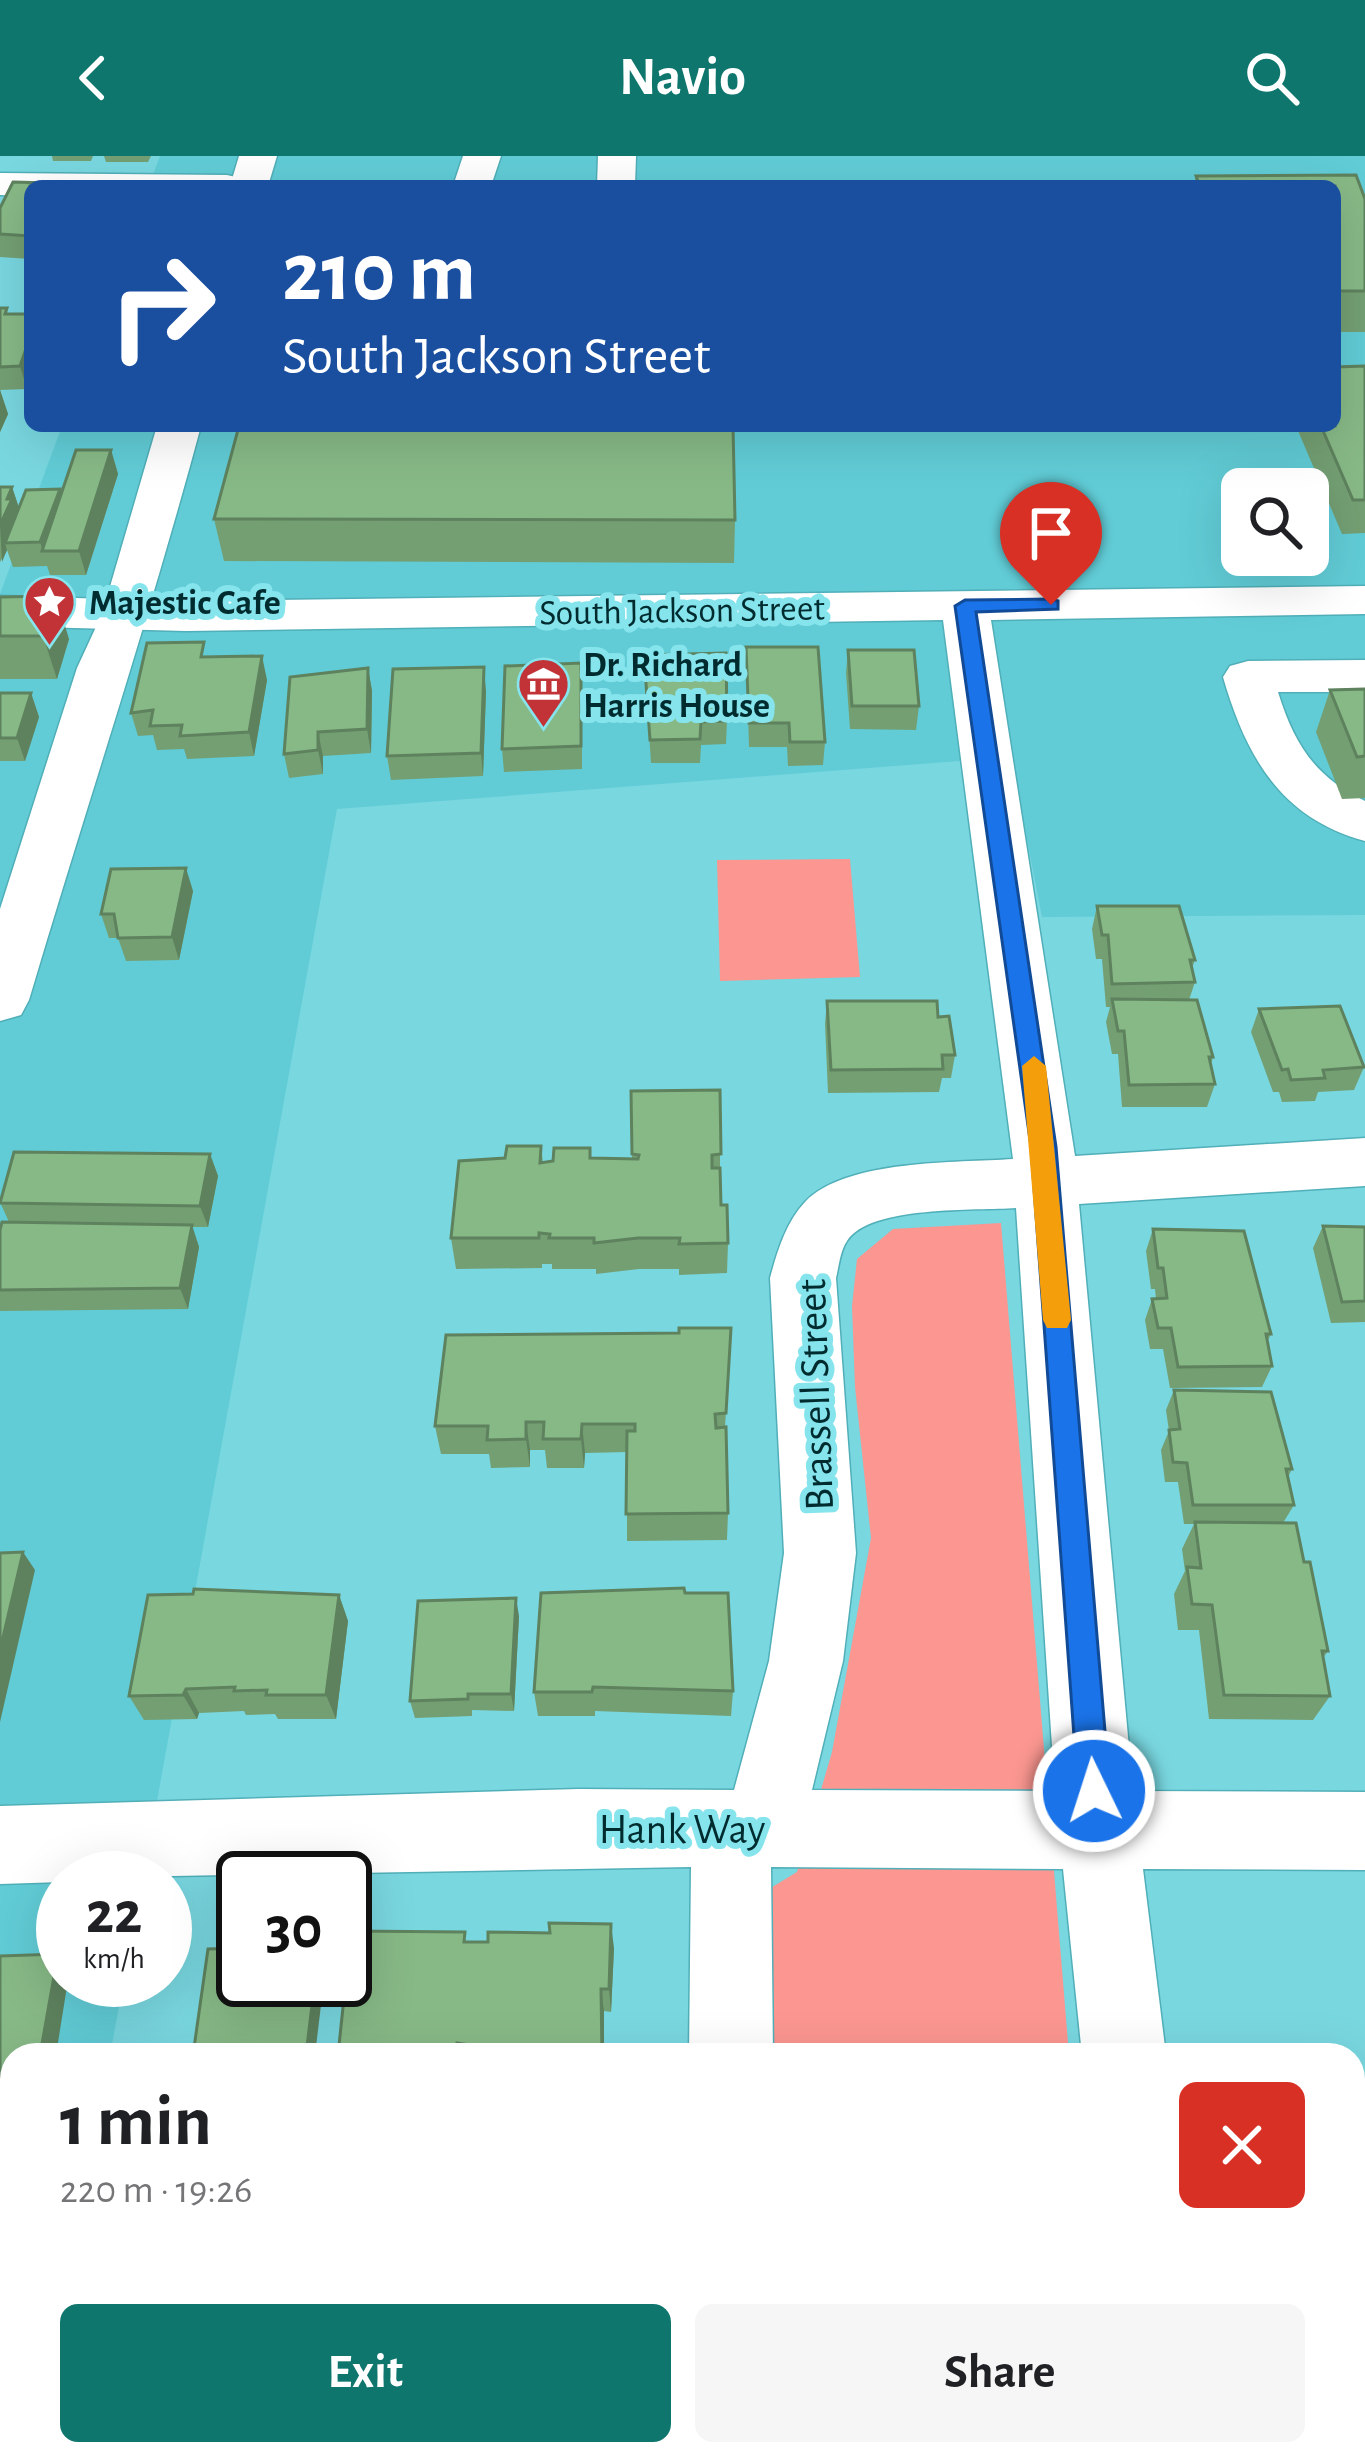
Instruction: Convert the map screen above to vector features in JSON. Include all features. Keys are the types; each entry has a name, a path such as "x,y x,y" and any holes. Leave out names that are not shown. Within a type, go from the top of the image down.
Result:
{"street":[{"path":"0,1000 16,897 127,614 176,432"},
{"name":"South Jackson Street","path":"0,610 127,614 1365,599"},
{"path":"1223,602 1269,749 1315,800 1365,823"},
{"path":"965,606 1034,1066 1099,1833 1123,2043"},
{"path":"1248,677 1365,676"},
{"name":"Brassell Street","path":"732,2043 747,1829 806,1661 820,1553 803,1278 814,1233 841,1206 898,1191 1365,1162"},
{"name":"Hank Way","path":"0,1845 578,1828 1365,1831"}],"shaded area":[{"path":"160,156 1365,156 1365,915 1042,917 1011,757 337,809 148,1851 36,1851 36,2007 119,2007 112,2043 0,2043 0,594 60,432 1341,432 1341,180 151,180"},
{"path":"850,859 860,977 720,981 717,860"},
{"path":"1001,1223 1068,2043 757,2043 756,1897 797,1872 832,1752 871,1538 855,1387 852,1306 857,1259 893,1229"}],"building":[{"path":"1356,175 1365,199 1365,291 1341,291 1341,180 1198,180 1196,176"},
{"path":"13,182 24,182 24,236 0,234 0,208"},
{"path":"0,308 7,308 5,314 24,314 24,354 20,366 0,367"},
{"path":"1365,366 1365,500 1353,500 1324,432 1341,432 1341,367"},
{"path":"237,432 733,432 735,520 214,519"},
{"path":"76,450 111,450 79,551 42,551"},
{"path":"0,487 12,487 7,499 12,499 0,525"},
{"path":"60,489 40,542 5,543 26,490"},
{"path":"56,596 43,636 0,636 0,597"},
{"path":"204,642 201,657 262,656 249,732 180,736 182,725 150,726 153,710 131,713 147,643"},
{"path":"746,647 818,647 825,742 790,742 789,723 749,723"},
{"path":"848,650 914,650 919,706 852,706"},
{"path":"726,653 727,721 701,722 700,739 650,740 644,655"},
{"name":"Dr. Richard Harris House","path":"581,663 581,746 502,749 505,666"},
{"path":"484,667 481,753 387,756 393,669"},
{"path":"368,668 367,729 318,732 318,750 284,754 290,677"},
{"path":"1365,689 1365,756 1357,757 1330,690"},
{"path":"0,693 31,693 17,738 0,738"},
{"path":"186,868 172,937 118,938 114,914 101,914 111,869"},
{"path":"1097,906 1179,906 1195,960 1190,960 1195,982 1112,984 1108,935 1102,935"},
{"path":"1112,999 1197,1000 1213,1057 1209,1057 1215,1084 1129,1085 1124,1031 1118,1031"},
{"path":"827,1001 937,1001 938,1017 949,1016 955,1055 942,1055 943,1069 831,1070"},
{"path":"1340,1006 1364,1067 1323,1070 1325,1078 1291,1080 1288,1069 1282,1070 1259,1009"},
{"path":"720,1090 721,1154 712,1155 712,1168 720,1168 728,1243 679,1244 680,1238 638,1238 594,1243 594,1238 549,1238 550,1234 539,1233 539,1238 451,1238 459,1161 505,1158 507,1146 541,1146 540,1163 553,1161 554,1148 590,1148 590,1158 638,1159 639,1155 632,1154 631,1091"},
{"path":"14,1152 210,1154 200,1206 0,1203"},
{"path":"2,1222 192,1225 180,1288 0,1290"},
{"path":"1323,1226 1365,1227 1365,1301 1342,1302"},
{"path":"1153,1229 1244,1231 1271,1334 1266,1334 1272,1366 1178,1367 1171,1328 1158,1328 1152,1299 1167,1298"},
{"path":"679,1328 731,1328 726,1413 715,1414 716,1428 726,1427 728,1513 626,1514 627,1431 635,1431 635,1424 582,1424 581,1439 543,1439 544,1422 526,1422 526,1439 487,1440 488,1426 435,1426 446,1335 679,1333"},
{"path":"1174,1390 1271,1392 1292,1469 1286,1469 1294,1505 1193,1505 1187,1463 1173,1462 1169,1430 1180,1429"},
{"path":"1195,1522 1296,1523 1304,1562 1310,1562 1328,1651 1322,1651 1330,1696 1224,1695 1212,1605 1192,1604 1187,1567 1201,1568"},
{"path":"23,1552 0,1650 0,1553"},
{"path":"684,1588 685,1593 728,1593 733,1691 593,1687 592,1692 534,1692 541,1593"},
{"path":"194,1589 339,1595 326,1695 266,1695 267,1690 234,1691 235,1687 129,1696 148,1595 193,1594"},
{"path":"516,1598 511,1694 410,1701 418,1601"},
{"path":"549,1923 611,1924 609,1989 601,1989 602,2043 339,2043 343,2007 372,2007 372,1931 465,1932 464,1942 488,1942 488,1932 550,1933"},
{"path":"208,1949 216,1949 216,2007 312,2007 307,2043 195,2043"},
{"path":"36,1955 36,2007 49,2007 42,2043 0,2043 0,1956"}],"slow traffic":[{"path":"1034,1066 1057,1320"}],"place":[{"name":"Majestic Cafe","path":"50,647"},
{"name":"Dr. Richard Harris House","path":"544,730"}],"route":[{"path":"1051,605 965,606 1043,1147 1094,1791"}]}
